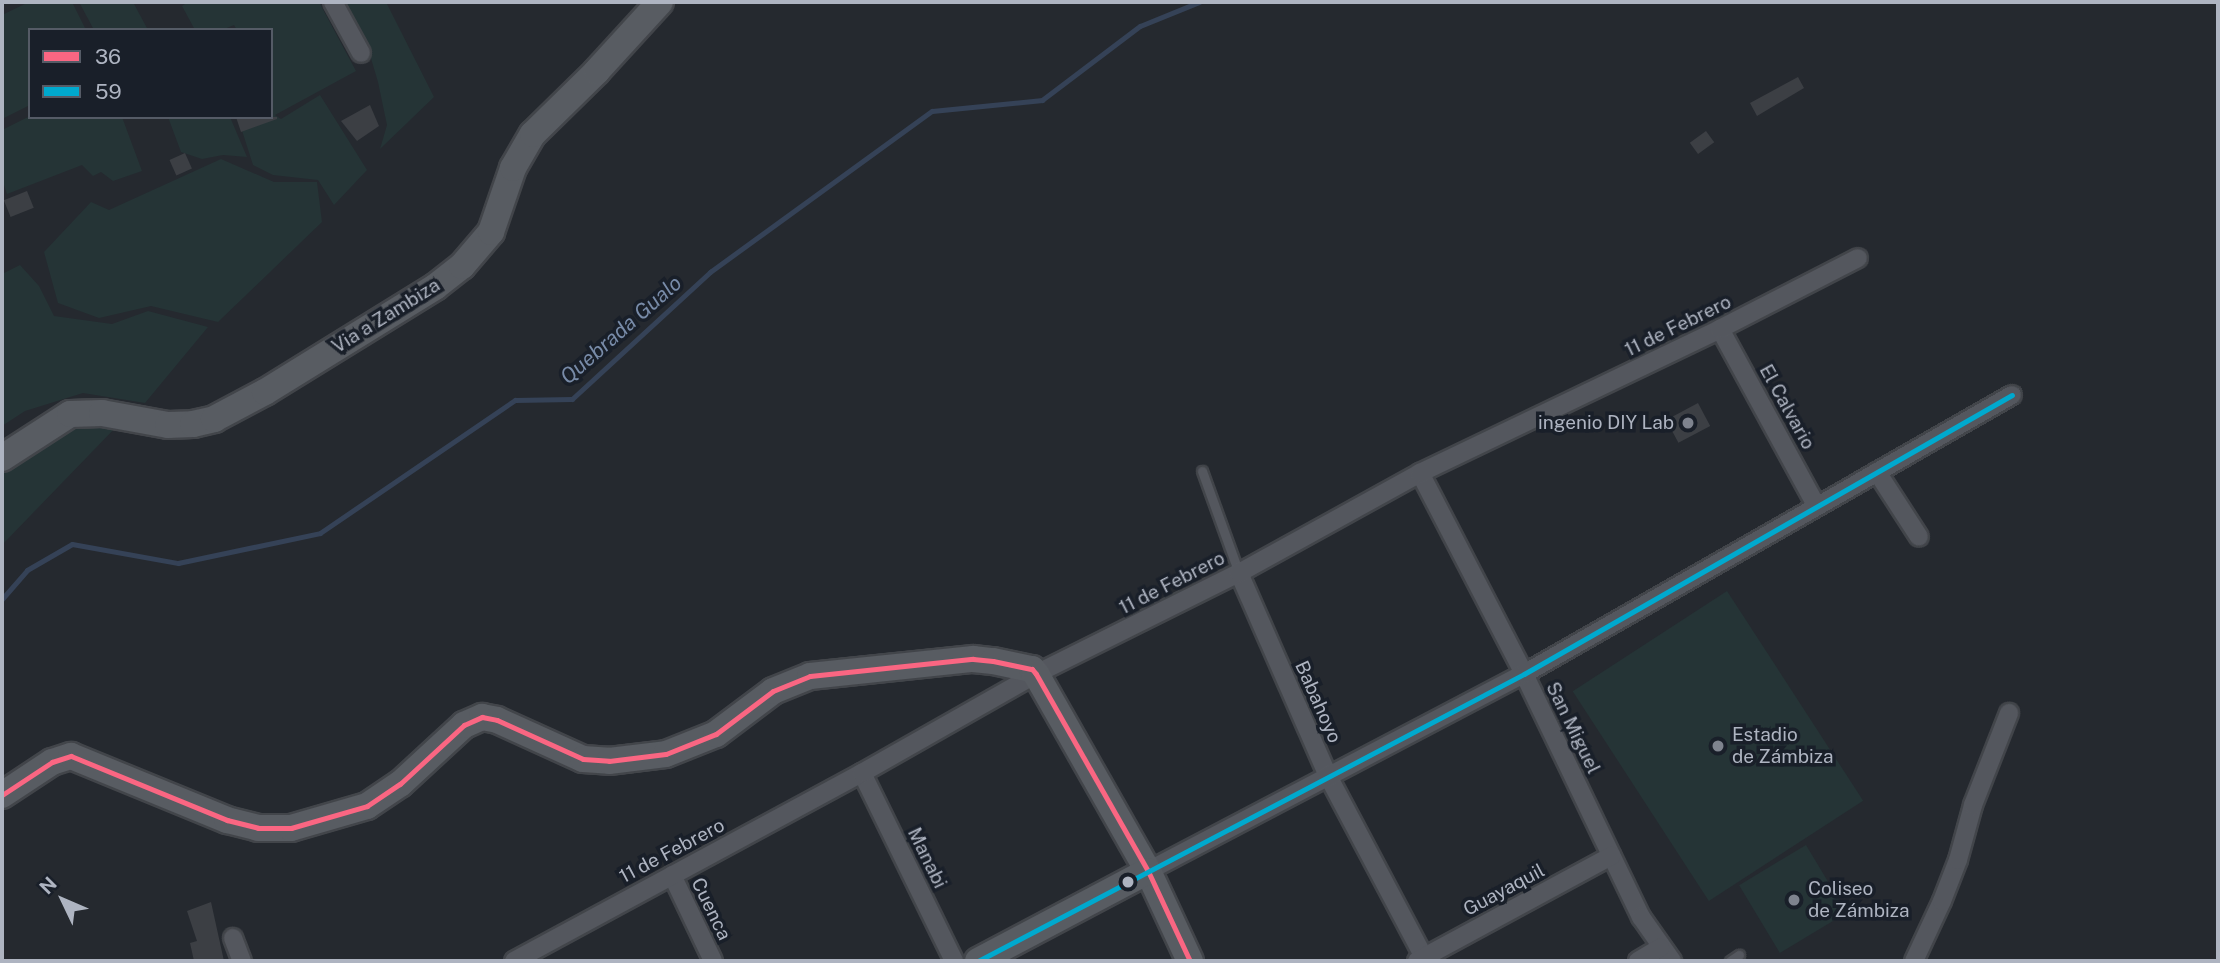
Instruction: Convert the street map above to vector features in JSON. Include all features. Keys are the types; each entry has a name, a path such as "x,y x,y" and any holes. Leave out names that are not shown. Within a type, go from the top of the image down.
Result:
{"street":[{"path":"333,2 361,53"},
{"name":"Via a Zambiza","path":"2,458 70,414 102,413 167,425 193,425 214,419 265,391 435,287 463,266 491,232 513,167 533,134 597,71 660,2"},
{"name":"11 de Febrero","path":"514,961 862,773 1037,674 1239,573 1420,473 1720,329 1858,258"},
{"name":"El Calvario","path":"1720,329 1816,505"},
{"path":"978,961 1524,674 1816,505 2012,396"},
{"path":"1877,472 1919,537"},
{"name":"San Miguel","path":"1420,473 1524,674 1611,856 1666,954"},
{"name":"Babahoyo","path":"1239,573 1328,776 1422,960"},
{"path":"2,795 52,762 71,756 226,820 258,828 291,828 367,806 400,784 464,725 482,718 497,720 583,759 610,761 666,754 716,734 774,691 810,676 973,659 1032,670 1037,674 1148,871 1190,961"},
{"path":"1913,961 1942,901 1973,805 2009,713"},
{"name":"Manabi","path":"862,773 954,961"},
{"name":"Guayaquil","path":"1422,960 1611,856"},
{"name":"Cuenca","path":"672,875 713,961"},
{"path":"233,938 242,961"},
{"path":"1638,961 1666,954"}],"lane":[{"path":"1202,471 1239,573"},
{"path":"1730,961 1739,955"}],"shaded area":[{"path":"29,2 72,2 85,28 28,28 28,106 2,119 2,15"},
{"path":"79,2 133,2 147,28 93,28"},
{"path":"188,2 319,2 356,71 275,115 281,119 320,95 367,170 334,205 318,180 273,175 253,165 238,119 273,119 273,28 236,28 234,25 227,28 194,28 182,6"},
{"path":"343,2 386,2 434,97 380,149 387,125 378,82 367,45"},
{"path":"28,117 123,119 142,171 113,181 101,172 93,176 82,165 7,194 2,179 2,130"},
{"path":"169,119 231,119 247,157 223,155 202,159 181,152"},
{"path":"221,159 274,182 317,182 322,222 218,322 151,306 99,318 58,303 44,252 91,202 109,210"},
{"path":"20,265 39,286 54,316 112,324 148,311 208,327 145,403 83,393 25,411 2,426 2,274"},
{"path":"81,422 118,425 2,545 2,471"},
{"name":"Estadio de Zámbiza","path":"1727,591 1863,801 1709,901 1573,691"},
{"name":"Coliseo de Zámbiza","path":"1806,845 1847,913 1780,953 1739,885"}],"building":[{"path":"1798,77 1804,88 1757,116 1750,103"},
{"path":"370,105 379,126 357,141 341,121"},
{"path":"277,117 277,119 241,132 237,119"},
{"path":"1706,131 1714,142 1698,154 1690,143"},
{"path":"185,153 192,169 176,175 169,160"},
{"path":"27,191 34,208 11,217 4,200"},
{"name":"ingenio DIY Lab","path":"1698,403 1710,426 1678,443 1666,420"},
{"path":"211,902 224,961 194,961 190,943 197,941 187,911"}],"waterway":[{"name":"Quebrada Gualo","path":"2,599 27,570 72,544 178,563 320,533 515,400 572,399 710,272 932,111 1042,100 1140,26 1199,2"}],"transit line":[{"name":"59","path":"978,961 1524,674 2012,395"},
{"name":"36","path":"2,795 52,762 71,756 227,820 258,828 291,828 367,806 400,784 464,725 482,717 497,720 583,759 609,761 666,754 716,734 773,691 810,676 973,659 993,661 1032,669 1036,674 1148,871 1190,961"}],"place":[{"name":"ingenio DIY Lab","path":"1688,423"},
{"name":"Estadio de Zámbiza","path":"1718,746"},
{"name":"Coliseo de Zámbiza","path":"1794,900"}]}
